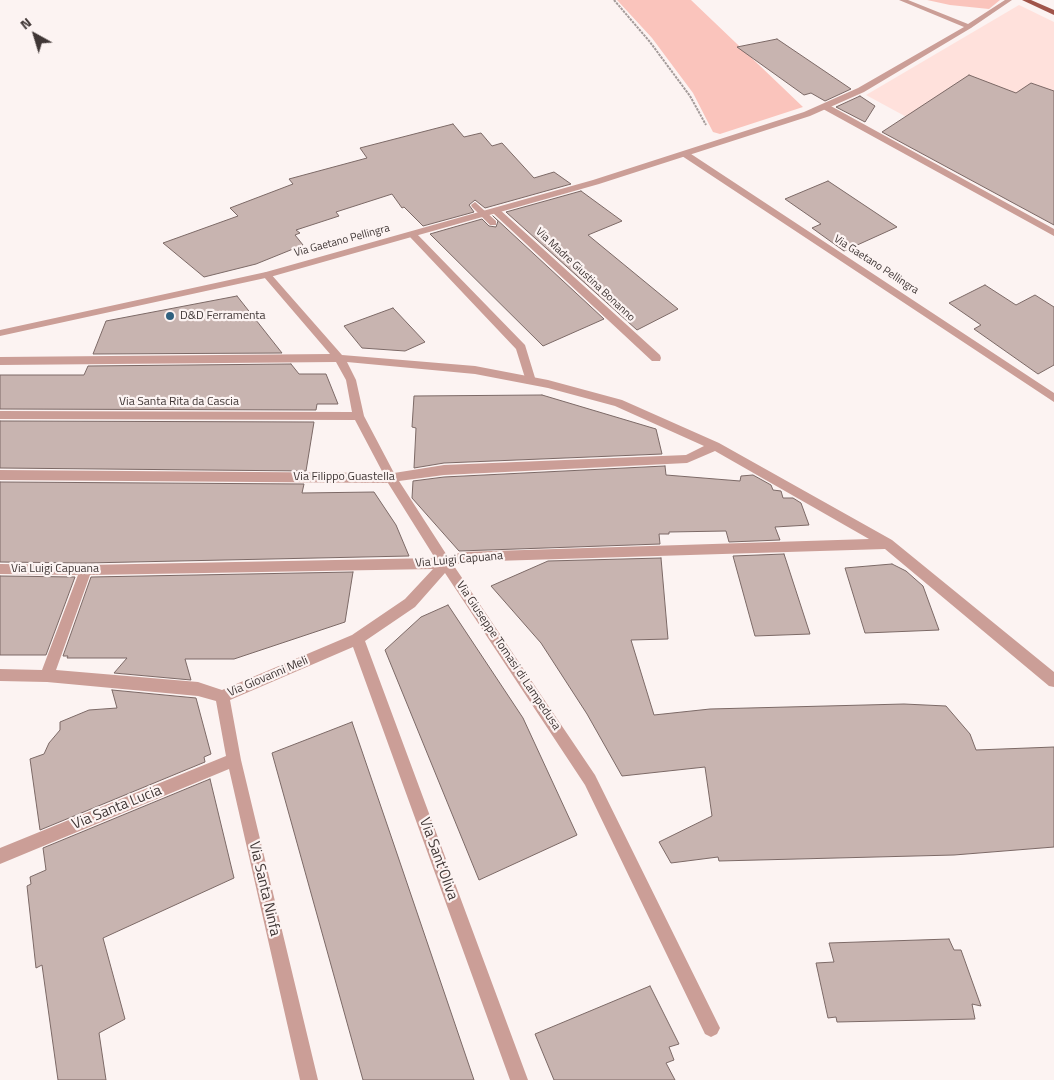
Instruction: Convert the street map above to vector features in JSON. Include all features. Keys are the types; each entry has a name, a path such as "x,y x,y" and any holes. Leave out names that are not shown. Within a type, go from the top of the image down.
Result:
{"main road":[{"path":"1025,0 1054,13"}],"street":[{"path":"902,0 969,27"},
{"name":"Via Gaetano Pellingra","path":"0,333 267,275 484,215 684,154 826,107 861,90 969,27 1006,2"},
{"path":"826,107 1054,232"},
{"name":"Via Gaetano Pellingra","path":"684,154 1054,398"},
{"path":"475,205 493,223"},
{"name":"Via Madre Giustina Bonanno","path":"496,210 656,358"},
{"path":"413,235 521,348 532,381"},
{"name":"Via Giuseppe Tomasi di Lampedusa","path":"267,275 339,358 351,380 358,416 391,478 427,536 590,780 711,1028"},
{"path":"0,361 339,358 475,370 532,381 618,404 715,446 888,544 1054,681"},
{"name":"Via Santa Rita da Cascia","path":"0,415 358,416"},
{"name":"Via Filippo Guastella","path":"0,475 391,478 444,470 687,459 715,446"},
{"name":"Via Luigi Capuana","path":"0,569 86,570 446,563 462,557 888,544"},
{"name":"Via Giovanni Meli","path":"0,676 47,676 198,689 222,697 358,639 410,604 446,563"},
{"path":"47,676 86,570"},
{"name":"Via Sant'Oliva","path":"358,639 519,1080"},
{"name":"Via Santa Ninfa","path":"222,697 234,760 309,1080"},
{"name":"Via Santa Lucia","path":"0,856 234,760"}],"path":[{"path":"614,0 650,42 690,96 714,144"}],"shaded area":[{"path":"617,0 691,0 803,107 720,134 713,132 693,93 652,38"},
{"path":"927,0 1000,0 989,9 950,5"},
{"path":"1019,5 1054,22 1054,197 866,95"}],"building":[{"path":"777,39 851,89 825,101 811,93 804,95 737,47"},
{"path":"969,75 1016,93 1031,83 1054,91 1054,225 882,132"},
{"path":"860,96 875,106 865,122 836,107"},
{"path":"453,124 464,137 481,133 492,146 502,143 534,178 554,172 571,184 485,208 475,200 469,205 474,212 423,226 404,207 402,208 392,194 336,212 339,216 296,230 300,233 295,235 303,245 256,264 204,277 163,243 238,216 230,208 293,184 289,179 367,158 360,148"},
{"path":"828,181 897,227 844,251 812,228 821,224 785,199"},
{"path":"581,191 622,221 588,235 678,309 637,330 506,212"},
{"path":"493,216 604,319 543,346 430,234 482,219 489,226 496,227 498,221"},
{"path":"985,285 1016,305 1035,295 1054,307 1054,365 1038,374 974,329 981,325 949,303"},
{"path":"237,296 282,353 93,354 106,321"},
{"path":"393,308 425,342 405,351 362,348 344,326"},
{"path":"291,364 299,374 326,374 338,404 317,404 316,410 0,409 0,375 84,375 88,366"},
{"path":"542,395 656,429 662,454 444,463 414,468 416,428 412,427 414,396"},
{"path":"0,421 314,422 306,471 0,468"},
{"path":"665,466 666,475 740,481 741,476 753,475 771,485 773,490 781,491 783,498 793,498 801,503 809,525 775,527 780,540 729,542 726,531 669,532 669,534 659,534 660,544 459,551 412,498 413,481 444,477"},
{"path":"0,482 304,484 302,493 374,492 396,525 409,556 86,563 0,562"},
{"path":"784,554 810,634 755,636 733,556"},
{"path":"661,558 668,639 631,640 654,715 710,709 904,704 946,706 970,734 976,750 1054,747 1054,847 954,855 719,861 718,857 671,863 659,842 712,816 705,767 622,776 587,714 541,643 491,586 548,561"},
{"path":"892,564 906,571 923,586 939,630 865,633 845,568"},
{"path":"353,572 345,622 234,659 185,659 191,680 114,673 127,658 67,658 68,656 63,656 91,577"},
{"path":"0,576 75,577 46,655 0,655"},
{"path":"448,605 523,718 577,835 479,880 385,650 421,617"},
{"path":"112,690 196,698 211,754 204,757 205,762 40,830 30,759 44,754 49,743 60,730 60,722 89,710 117,708"},
{"path":"352,722 474,1080 363,1080 272,753"},
{"path":"210,779 234,878 103,938 125,1019 99,1033 106,1080 58,1080 42,965 36,968 27,886 31,884 30,877 46,870 43,848"},
{"path":"949,939 954,950 961,950 981,1006 972,1004 975,1019 837,1022 836,1017 828,1018 816,963 834,962 829,943"},
{"path":"650,986 679,1044 669,1047 674,1060 666,1063 675,1080 554,1080 535,1034"}],"place":[{"name":"D&D Ferramenta","path":"170,316"}]}
